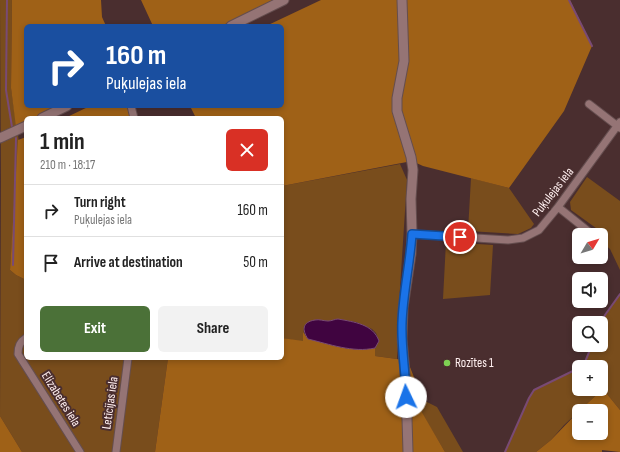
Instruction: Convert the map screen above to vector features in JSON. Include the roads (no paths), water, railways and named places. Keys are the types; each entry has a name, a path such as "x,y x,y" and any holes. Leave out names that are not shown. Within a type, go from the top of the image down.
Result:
{"street":[{"path":"235,24 284,0"},
{"path":"402,0 404,61 397,98 397,111 411,157 413,170 411,199 411,254 403,308 402,339 406,385 408,452"},
{"path":"589,104 619,126"},
{"path":"46,116 62,108"},
{"name":"Puķulejas iela","path":"412,234 508,240 523,238 539,230 619,126"},
{"path":"0,138 24,127"},
{"path":"558,207 584,228"},
{"name":"Elizabetes iela","path":"24,340 18,347 18,354 80,452"},
{"name":"Letīcijas iela","path":"116,452 128,360"}],"waterway":[{"path":"7,0 6,90 12,127"},
{"path":"569,0 592,46"},
{"path":"13,265 16,138"},
{"path":"605,316 620,294"},
{"path":"586,360 589,352"},
{"path":"505,452 534,390 572,371"}],"place":[{"name":"Rozītes 1","path":"447,363"}]}
